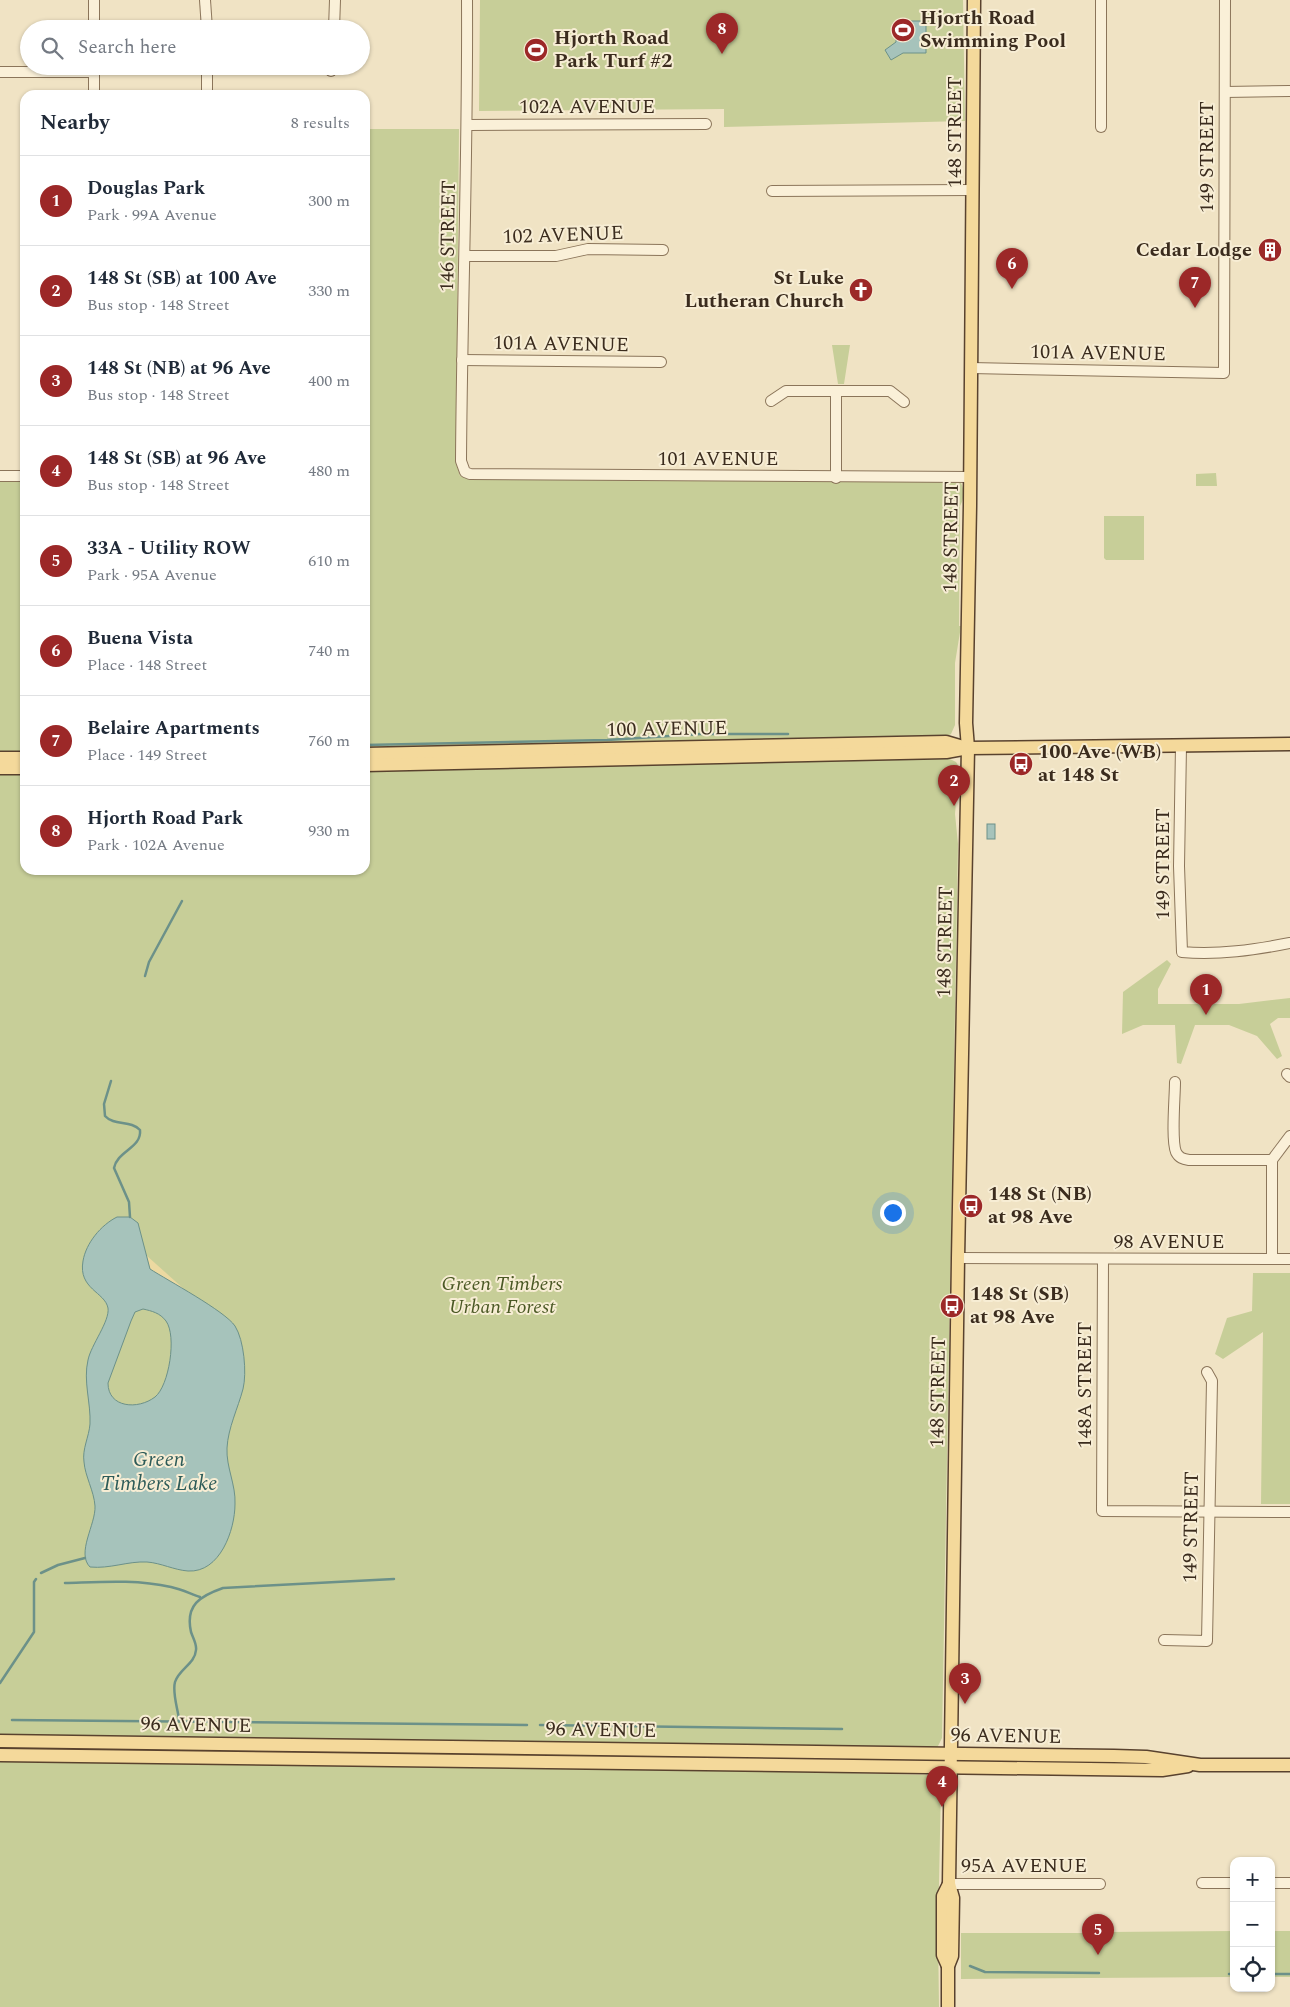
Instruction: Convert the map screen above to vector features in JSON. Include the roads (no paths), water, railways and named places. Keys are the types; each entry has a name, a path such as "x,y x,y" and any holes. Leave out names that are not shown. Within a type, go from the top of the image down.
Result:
{"main road":[{"name":"148 STREET","path":"948,2007 948,1966 943,1955 943,1896 949,1884 968,748 966,723 974,0"},
{"name":"100 AVENUE","path":"370,754 946,742 968,748"},
{"name":"100 AVENUE","path":"370,766 946,752 968,748 1290,744"},
{"path":"0,758 20,758"},
{"path":"0,768 20,768"},
{"name":"96 AVENUE","path":"0,1741 1146,1757 1200,1765"},
{"name":"96 AVENUE","path":"0,1755 1162,1770 1200,1765 1290,1765"}],"street":[{"path":"94,0 94,20"},
{"path":"205,0 206,20"},
{"path":"334,20 335,0"},
{"name":"146 STREET","path":"465,472 461,461 468,125 467,0"},
{"path":"1101,0 1101,126"},
{"name":"149 STREET","path":"1224,373 1225,0"},
{"path":"0,72 20,71"},
{"path":"94,75 94,90"},
{"path":"207,75 207,90"},
{"path":"1225,92 1290,92"},
{"name":"102A AVENUE","path":"468,125 706,124"},
{"path":"772,191 973,190"},
{"name":"102 AVENUE","path":"465,256 556,256 588,249 663,250"},
{"name":"101A AVENUE","path":"462,360 661,362"},
{"name":"101A AVENUE","path":"971,368 1224,373"},
{"path":"771,401 786,391 890,391 904,402"},
{"path":"836,392 836,478"},
{"name":"101 AVENUE","path":"465,472 470,474 970,478"},
{"path":"0,476 20,476"},
{"name":"149 STREET","path":"1181,746 1179,866 1182,952 1244,952 1290,943"},
{"path":"1175,1082 1174,1143 1178,1155 1183,1159 1189,1160 1272,1160"},
{"path":"1272,1259 1272,1160 1290,1136"},
{"name":"98 AVENUE","path":"958,1258 1290,1259"},
{"name":"148A STREET","path":"1104,1259 1102,1511 1209,1511"},
{"name":"149 STREET","path":"1164,1640 1207,1641 1212,1381 1207,1372"},
{"path":"1209,1511 1290,1512"},
{"path":"1202,1883 1230,1883"},
{"path":"1275,1883 1290,1883"},
{"name":"95A AVENUE","path":"949,1884 1100,1884"}],"water":[{"path":"896,21 926,21 926,53 903,53 891,60 885,50 896,42"},
{"path":"987,824 995,824 995,839 987,839"},
{"name":"Green Timbers Lake","path":"117,1217 130,1217 138,1223 150,1269 220,1312 235,1326 241,1340 244,1357 244,1382 229,1433 227,1448 235,1497 232,1526 224,1548 217,1558 199,1570 188,1571 147,1562 90,1567 86,1561 86,1546 95,1506 84,1457 90,1424 87,1368 90,1354 106,1320 108,1308 102,1298 84,1278 83,1261 87,1248 95,1235","holes":["143,1309 161,1316 169,1328 171,1349 168,1372 160,1391 155,1397 140,1404 125,1404 113,1398 109,1391 108,1383 135,1312"]}],"waterway":[{"path":"370,745 607,740 701,734 788,734"},
{"path":"145,976 149,962 182,901"},
{"path":"111,1081 104,1104 105,1116 113,1121 132,1125 140,1130 140,1136 137,1141 120,1157 114,1168 129,1202 130,1217"},
{"path":"41,1573 58,1565 85,1558"},
{"path":"0,1683 34,1632 34,1582 36,1579"},
{"path":"179,1720 174,1686 177,1677 195,1655 196,1646 190,1623 192,1608 207,1594 223,1588 394,1579"},
{"path":"65,1583 118,1582 158,1584 200,1597"},
{"path":"12,1720 527,1725"},
{"path":"540,1725 842,1729"},
{"path":"970,1966 985,1972 1099,1973"},
{"path":"1275,1974 1290,1974"}],"place":[{"name":"Hjorth Road Swimming Pool","path":"903,30"},
{"name":"Hjorth Road Park Turf #2","path":"536,50"},
{"name":"Hjorth Road Park","path":"722,54"},
{"name":"Cedar Lodge","path":"1270,250"},
{"name":"Buena Vista","path":"1012,289"},
{"name":"St Luke Lutheran Church","path":"861,290"},
{"name":"Belaire Apartments","path":"1195,308"},
{"name":"100 Ave (WB) at 148 St","path":"1021,764"},
{"name":"148 St (SB) at 100 Ave","path":"954,806"},
{"name":"Douglas Park","path":"1206,1015"},
{"name":"148 St (NB) at 98 Ave","path":"971,1206"},
{"name":"148 St (SB) at 98 Ave","path":"952,1306"},
{"name":"148 St (NB) at 96 Ave","path":"965,1704"},
{"name":"148 St (SB) at 96 Ave","path":"942,1807"},
{"name":"33A - Utility ROW","path":"1098,1955"}],"park label":[{"name":"Green Timbers Urban Forest","path":"502,1296"}]}
